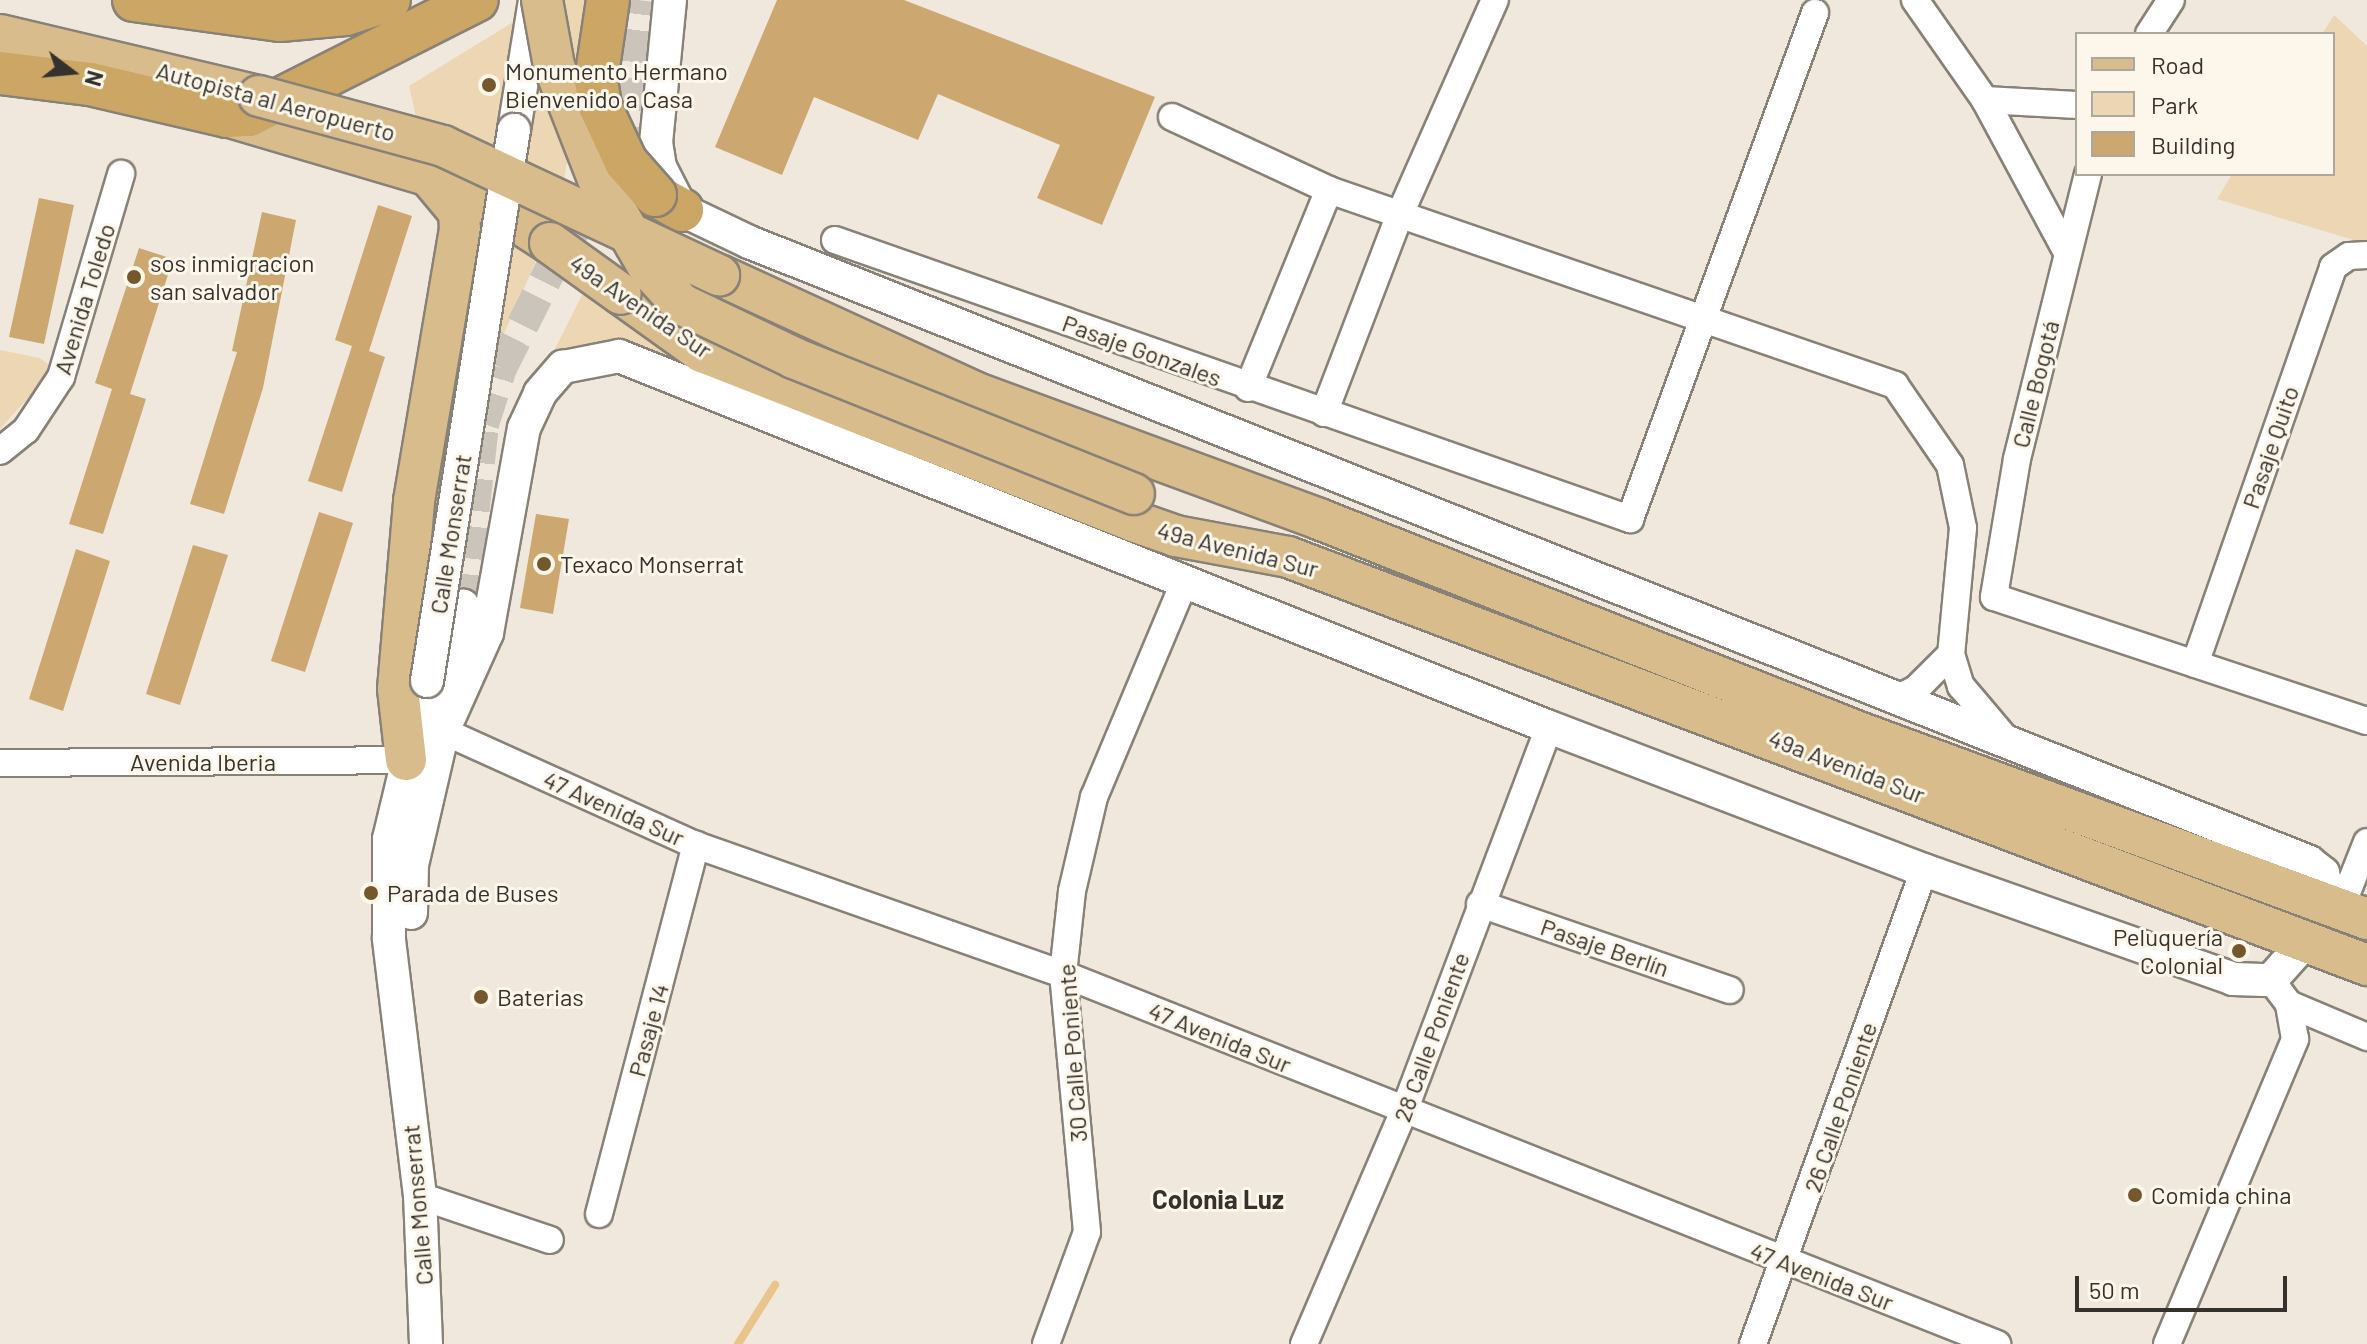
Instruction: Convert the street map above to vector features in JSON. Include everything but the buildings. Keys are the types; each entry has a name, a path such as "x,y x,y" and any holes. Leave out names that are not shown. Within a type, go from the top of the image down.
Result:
{"highway":[{"path":"134,0 280,20 346,14 389,0"},
{"path":"14,74 265,109 477,0"},
{"path":"608,0 596,80 600,106 626,162 668,202"}],"main road":[{"path":"542,0 554,66 598,179 650,270 681,304 794,358 1288,557"},
{"name":"Autopista al Aeropuerto","path":"0,35 243,106 443,146 544,189"},
{"name":"49a Avenida Sur","path":"243,106 429,176 488,203 550,243 702,352 772,382 1162,531 1288,557 2367,965"},
{"path":"406,760 398,689 414,501 460,230 459,212 429,176"},
{"name":"49a Avenida Sur","path":"544,189 719,275 974,392 2337,909"}],"street":[{"name":"Calle Monserrat","path":"426,1344 420,1196 389,938 389,839 427,681 535,0"},
{"path":"670,0 656,142 668,202 749,242 1847,681 2309,862 2323,873 2337,909"},
{"path":"1324,413 1400,214 1495,0"},
{"path":"1915,0 1985,100 2067,252"},
{"path":"2150,32 2171,0"},
{"path":"1248,388 1630,519 1815,13"},
{"path":"1985,100 2075,105"},
{"path":"1172,117 1329,190 1703,322 1895,385 1919,413 1950,465 1963,528 1951,654 1961,686 2011,744"},
{"name":"Avenida Toledo","path":"0,451 26,430 61,377 121,174"},
{"name":"Calle Bogotá","path":"2087,176 2017,459 1994,597 2195,664"},
{"name":"Pasaje Gonzales","path":"835,240 1248,388 1329,190"},
{"name":"Pasaje Quito","path":"2195,664 2333,267 2349,256 2367,255"},
{"name":"49a Avenida Sur","path":"443,731 487,633 524,428 550,380 563,367 583,359 619,356 654,366 1184,583 1549,727 1924,870 2233,979 2280,992"},
{"name":"30 Calle Poniente","path":"1046,1344 1087,1232 1063,974 1072,891 1094,797 1184,583"},
{"name":"Calle Monserrat","path":"403,1067 411,972 412,865 443,731 463,606"},
{"path":"1847,681 1902,696 1951,654"},
{"path":"2195,664 2367,721"},
{"name":"28 Calle Poniente","path":"1304,1344 1404,1111 1549,727"},
{"name":"47 Avenida Sur","path":"443,731 696,845 1063,974 1997,1344"},
{"name":"Avenida Iberia","path":"0,763 406,760"},
{"path":"2337,909 2367,842"},
{"name":"Pasaje 14","path":"599,1214 696,845"},
{"name":"26 Calle Poniente","path":"1753,1344 1924,870"},
{"name":"Pasaje Berlín","path":"1480,904 1730,990"},
{"path":"2167,1344 2295,1039 2280,992 2305,942"},
{"path":"2280,992 2367,1037"},
{"path":"420,1196 550,1240"}],"green space":[{"path":"549,0 597,0 557,217 427,165 409,86"},
{"path":"2334,15 2367,46 2367,244 2217,199 2231,176 2335,176 2335,32 2323,32"},
{"path":"504,241 537,259 483,381"},
{"path":"585,289 1065,515 621,344 604,341 548,363"},
{"path":"0,350 40,358 54,369 0,429"}],"waterway":[{"path":"738,1344 775,1285"}],"tunnel":[{"path":"620,157 640,0"},
{"path":"463,606 483,424 501,368 566,239 603,199"}],"place":[{"name":"Monumento Hermano Bienvenido a Casa","path":"489,85"},
{"name":"sos inmigracion san salvador","path":"134,277"},
{"name":"Texaco Monserrat","path":"544,564"},
{"name":"Parada de Buses","path":"371,893"},
{"name":"Peluquería Colonial","path":"2239,951"},
{"name":"Baterias","path":"481,997"},
{"name":"Comida china","path":"2135,1195"}],"district":[{"name":"Colonia Luz","path":"1218,1199"}]}
